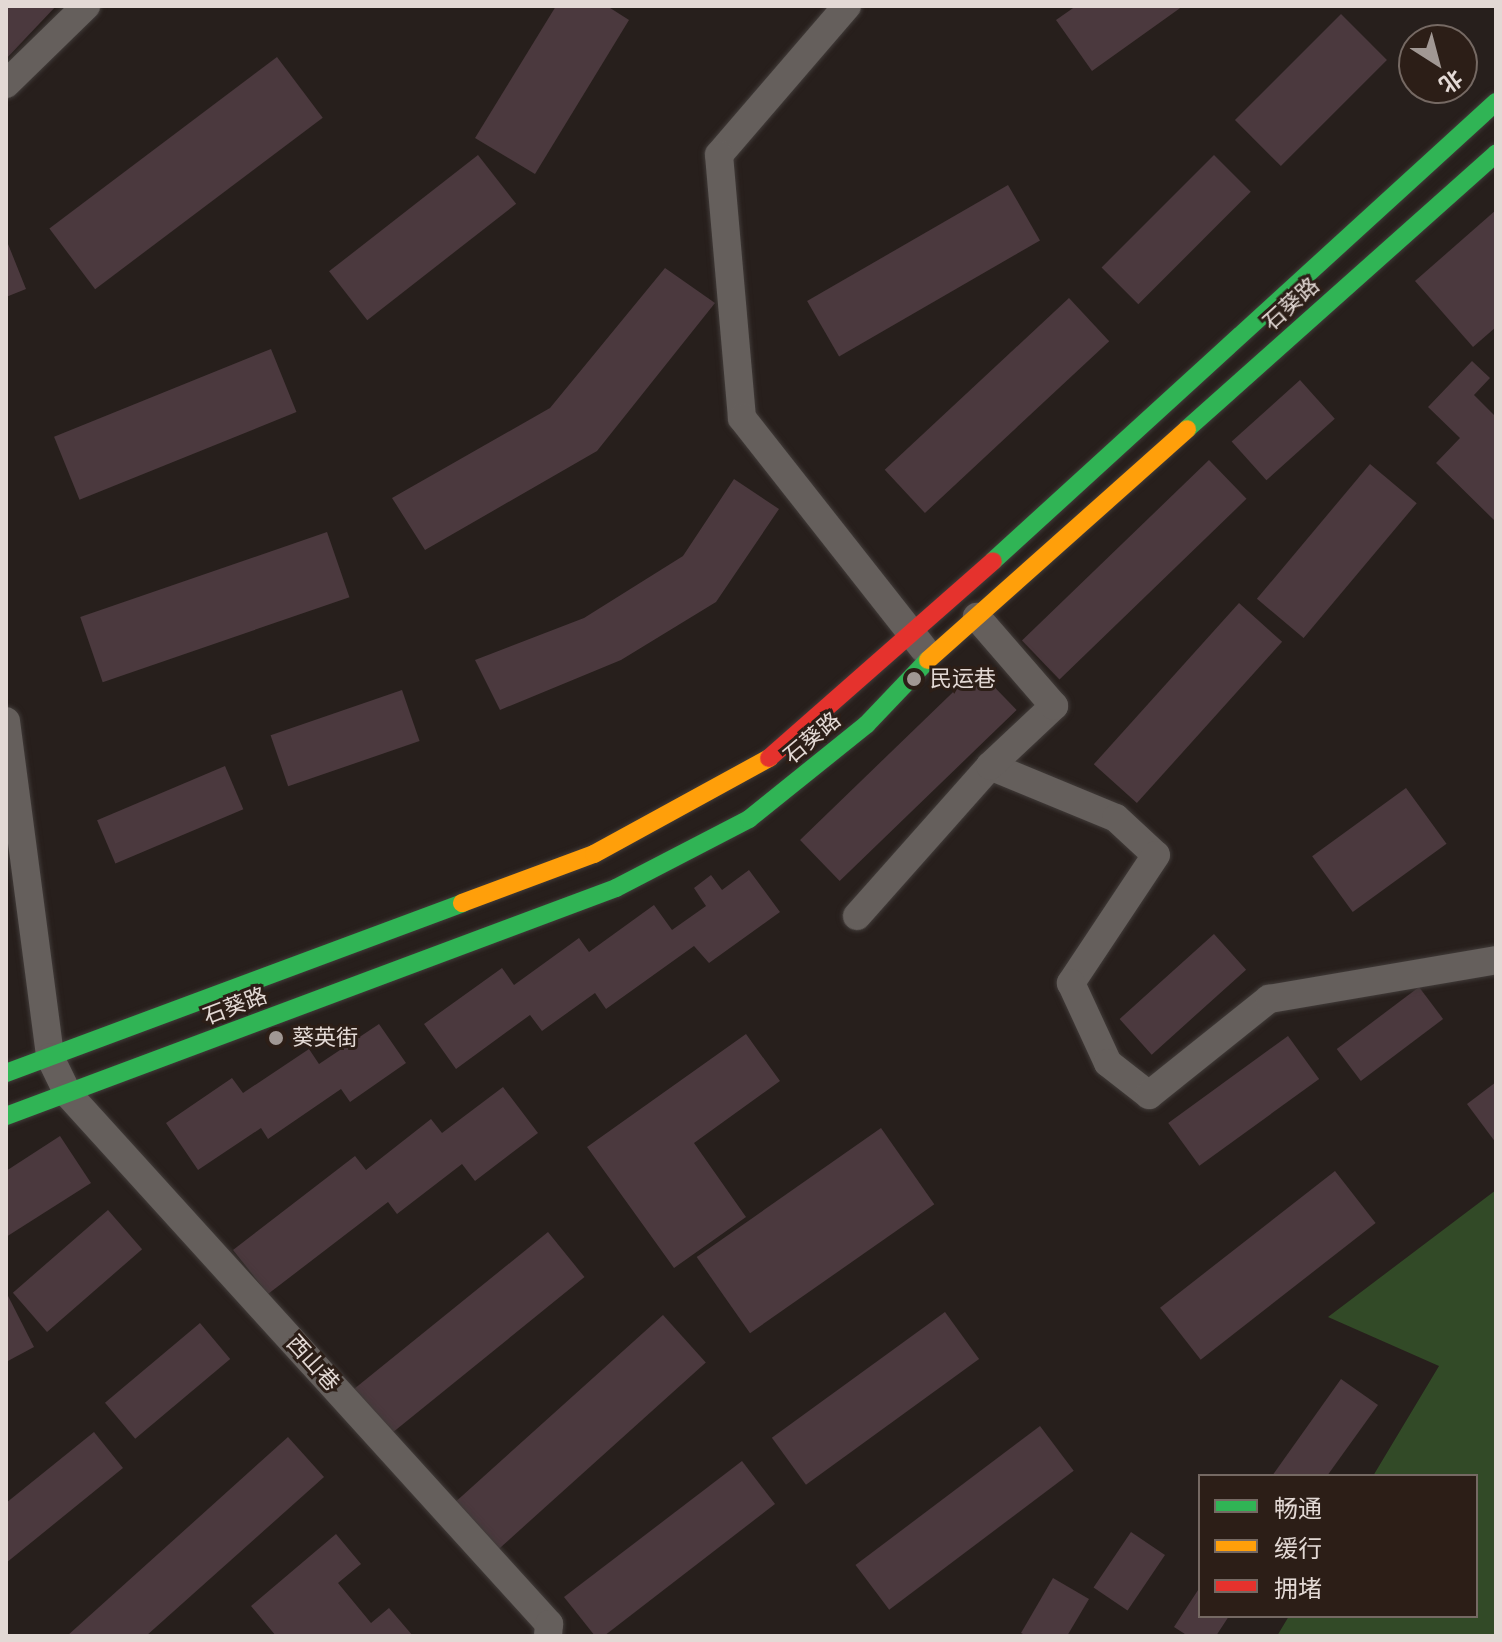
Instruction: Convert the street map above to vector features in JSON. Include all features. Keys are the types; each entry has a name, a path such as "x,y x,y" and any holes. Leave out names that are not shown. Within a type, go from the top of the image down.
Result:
{"main road":[{"path":"6,1073 594,854 654,826 762,764 913,636 1167,397 1496,102"},
{"name":"石葵路","path":"6,1116 664,866 749,819 867,724 931,657 1496,154"}],"street":[{"path":"6,84 86,6"},
{"path":"847,6 719,155 742,418 931,657"},
{"path":"857,916 990,766 1054,706 977,617"},
{"name":"西山巷","path":"6,721 50,1057 68,1094 549,1624 548,1636"},
{"path":"990,766 1116,818 1156,855 1071,983 1108,1063 1149,1095 1269,999 1496,960"}],"green space":[{"path":"1496,1190 1496,1636 1277,1636 1288,1618 1478,1618 1478,1474 1374,1474 1439,1366 1328,1317"}],"building":[{"path":"6,6 56,6 6,59"},
{"path":"556,6 607,6 629,20 535,174 475,138"},
{"path":"1076,6 1183,6 1092,71 1056,20"},
{"path":"1341,14 1387,60 1281,166 1235,120"},
{"path":"277,57 323,118 95,289 49,229"},
{"path":"478,155 516,204 367,320 329,271"},
{"path":"1214,155 1251,192 1138,304 1102,267"},
{"path":"1008,185 1040,240 839,356 807,301"},
{"path":"1496,210 1496,327 1473,347 1415,281"},
{"path":"6,239 26,289 6,297"},
{"path":"665,268 715,303 597,451 425,550 392,498 550,408"},
{"path":"1069,298 1109,341 925,513 885,470"},
{"path":"271,349 296,412 80,500 54,437"},
{"path":"1472,361 1490,378 1474,395 1496,417 1496,522 1436,463 1460,438 1428,407"},
{"path":"1300,380 1335,419 1266,480 1232,442"},
{"path":"1209,460 1247,499 1059,679 1022,641"},
{"path":"1370,464 1417,503 1304,638 1257,599"},
{"path":"734,479 779,509 716,602 621,660 500,710 475,660 584,618 683,556"},
{"path":"327,532 349,597 103,682 80,617"},
{"path":"1239,603 1282,642 1137,803 1094,764"},
{"path":"977,669 1017,710 840,881 800,840"},
{"path":"402,690 420,741 288,786 271,735"},
{"path":"225,766 243,809 115,864 97,820"},
{"path":"1406,788 1447,844 1353,912 1312,856"},
{"path":"749,870 780,912 709,963 694,946 606,1009 595,993 542,1031 530,1015 456,1069 424,1024 502,968 514,985 579,938 589,952 654,905 672,930 706,906 694,888 711,875 722,890"},
{"path":"1214,934 1246,970 1152,1055 1120,1019"},
{"path":"1419,987 1443,1019 1361,1081 1337,1049"},
{"path":"379,1024 406,1063 350,1102 341,1089 268,1139 261,1128 198,1170 166,1123 232,1078 243,1093 309,1049 319,1064"},
{"path":"746,1034 780,1081 694,1143 746,1217 674,1268 587,1147"},
{"path":"1288,1036 1319,1079 1199,1166 1168,1123"},
{"path":"1496,1082 1496,1143 1467,1104"},
{"path":"503,1087 538,1133 475,1181 462,1164 397,1214 388,1202 268,1294 233,1250 355,1156 366,1170 431,1119 442,1133"},
{"path":"881,1128 934,1204 750,1333 697,1257"},
{"path":"60,1136 91,1183 6,1237 6,1171"},
{"path":"1335,1171 1376,1223 1201,1360 1160,1308"},
{"path":"108,1210 142,1249 47,1332 13,1293"},
{"path":"548,1232 585,1277 386,1438 349,1393"},
{"path":"6,1292 34,1347 6,1362"},
{"path":"945,1312 979,1359 806,1485 772,1438"},
{"path":"663,1315 706,1363 492,1555 449,1508"},
{"path":"200,1323 230,1359 135,1439 105,1403"},
{"path":"1341,1379 1378,1405 1328,1474 1273,1474"},
{"path":"1040,1426 1074,1471 889,1610 856,1565"},
{"path":"94,1432 123,1468 6,1563 6,1503"},
{"path":"288,1437 324,1477 146,1636 67,1636"},
{"path":"742,1461 775,1504 604,1636 595,1636 564,1597"},
{"path":"1131,1532 1165,1555 1128,1610 1094,1588"},
{"path":"336,1534 361,1564 338,1583 371,1623 389,1608 413,1636 276,1636 251,1606"},
{"path":"1053,1578 1089,1599 1067,1636 1027,1636 1021,1633"},
{"path":"1198,1590 1198,1618 1228,1618 1216,1636 1188,1636 1174,1627"}],"traffic: fast":[{"path":"993,561 1496,102"},
{"path":"1187,429 1496,154"},
{"path":"6,1116 616,888 749,819 867,724 928,660"},
{"path":"6,1073 462,903"}],"traffic: slow":[{"path":"928,660 1187,429"},
{"path":"462,903 594,854 769,758"}],"traffic: jam":[{"path":"769,758 993,561"}],"place":[{"name":"民运巷","path":"914,679"},
{"name":"葵英街","path":"276,1038"}]}
